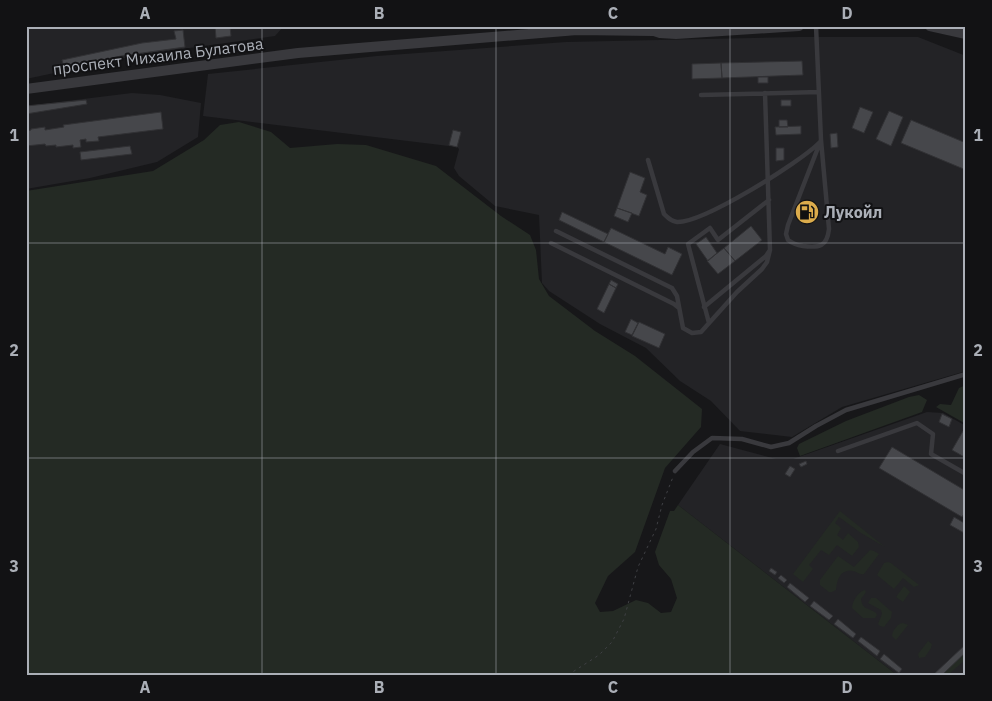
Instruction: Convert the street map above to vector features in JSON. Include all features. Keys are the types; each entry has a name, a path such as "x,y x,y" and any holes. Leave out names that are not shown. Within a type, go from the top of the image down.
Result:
{"street":[{"path":"642,26 653,31 676,34 798,26"},
{"path":"930,26 966,34"},
{"name":"проспект Михаила Булатова","path":"26,89 298,53 577,30 653,31"}],"lane":[{"path":"816,26 818,92 828,236 819,247 792,244 786,234 788,225 821,140"},
{"path":"701,95 818,92"},
{"path":"556,231 672,288 677,296 684,328 692,333 701,332 767,262 770,250 765,93"},
{"path":"648,160 664,214 669,220 676,222 698,217 769,180 811,151 821,140"},
{"path":"709,323 688,245 689,242 710,228 718,240 769,200"},
{"path":"551,243 674,304 680,310"},
{"path":"704,307 766,256 770,250"},
{"path":"676,471 693,452 712,438 742,439 771,447 789,443 846,410 966,374"},
{"path":"838,451 917,423 933,434 931,454 966,474"}],"path":[{"path":"568,675 599,655 612,642 624,620 638,567 656,530 662,505 676,471"}],"shaded area":[{"path":"26,26 284,26 275,36 139,55 26,79"},
{"path":"800,37 918,37 966,56 966,371 842,407 792,437 740,431 711,401 680,381 646,348 600,324 549,291 542,283 539,215 495,206 459,176 454,168 459,149 457,147 203,116 208,74 377,56 566,42"},
{"path":"132,93 160,95 201,103 198,137 157,162 90,178 26,189 26,106"},
{"path":"239,122 271,132 290,148 337,144 366,145 436,166 501,216 530,235 536,250 539,279 549,296 595,331 635,356 702,409 701,427 665,468 635,552 608,576 595,603 600,612 613,611 636,600 648,603 661,613 671,612 677,598 671,579 659,565 655,552 670,511 674,511 678,505 897,675 26,675 26,191 153,171 204,140 220,125"},
{"path":"966,385 966,424 936,407 940,404 951,405 959,388"},
{"path":"919,395 927,400 922,412 800,456 797,448 799,444 846,421"},
{"path":"927,412 943,413 966,426 966,675 897,675 678,505 720,444 776,459 793,459"},
{"path":"840,511 885,547 839,517 835,523 841,528 837,535 843,540 848,533 858,542 859,547 852,556 837,545 829,555 821,550 809,565 813,569 803,582 793,574"},
{"path":"870,550 879,554 864,574 853,571 842,573 838,579 836,590 832,592 829,592 820,585 820,580 838,556 854,567"},
{"path":"888,562 919,585 914,587 903,578 894,589 877,575 884,563"},
{"path":"904,586 910,592 903,602 896,597"},
{"path":"865,590 866,592 861,599 862,603 865,607 876,613 875,618 863,618 852,608 856,597"},
{"path":"871,598 876,598 892,612 891,618 884,627 878,624 882,614 881,610 868,603"},
{"path":"903,623 908,625 896,640 892,636 893,632 897,626"},
{"path":"928,641 932,644 931,648 925,657 919,658 918,654"},
{"path":"966,652 966,659 948,675 942,675"}],"building":[{"path":"215,26 230,26 231,36 216,38"},
{"path":"183,30 185,47 121,56 64,68 62,60 142,43 176,39 174,31"},
{"path":"802,61 803,75 722,78 721,63"},
{"path":"721,63 722,78 692,79 692,64"},
{"path":"758,77 768,77 768,83 758,83"},
{"path":"86,100 87,104 26,114 26,106"},
{"path":"781,100 791,100 791,106 781,106"},
{"path":"860,107 873,112 864,133 852,128"},
{"path":"889,111 903,117 891,146 876,139"},
{"path":"161,112 163,129 98,137 99,141 86,142 86,139 80,140 81,147 73,148 73,145 56,147 56,145 46,146 45,144 26,146 26,131 31,129 45,127 45,130 64,127 63,125"},
{"path":"779,120 787,120 788,127 779,127"},
{"path":"911,120 966,143 966,170 901,143"},
{"path":"801,126 801,134 776,135 775,127"},
{"path":"453,130 461,132 457,147 449,145"},
{"path":"837,133 838,147 831,148 830,134"},
{"path":"130,146 132,154 81,160 80,152"},
{"path":"776,148 784,148 784,160 776,161"},
{"path":"630,172 645,178 640,192 647,195 639,216 617,208"},
{"path":"803,202 810,205 807,214 800,212"},
{"path":"617,208 632,213 628,222 614,216"},
{"path":"562,212 608,234 604,242 559,220"},
{"path":"751,226 762,240 735,261 724,248"},
{"path":"611,228 665,254 668,247 682,254 672,275 604,242"},
{"path":"706,237 717,253 708,261 696,244"},
{"path":"724,248 735,261 718,274 707,261"},
{"path":"611,280 618,284 616,288 609,284"},
{"path":"609,284 616,288 604,313 597,309"},
{"path":"631,319 638,323 632,335 625,332"},
{"path":"639,322 665,334 659,348 632,336"},
{"path":"942,414 952,419 949,427 939,422"},
{"path":"963,431 966,433 966,458 952,450"},
{"path":"892,447 966,491 966,511 962,517 879,468"},
{"path":"806,461 807,464 801,467 799,464"},
{"path":"790,466 795,469 790,477 785,474"},
{"path":"954,517 966,524 966,534 950,525"},
{"path":"771,568 777,572 775,575 769,571"},
{"path":"781,575 787,580 784,583 778,578"},
{"path":"790,583 809,598 805,602 787,587"},
{"path":"814,601 833,616 829,620 810,606"},
{"path":"838,619 856,634 853,638 834,624"},
{"path":"861,637 880,651 877,656 858,641"},
{"path":"966,644 966,652 942,675 933,675"},
{"path":"884,654 902,669 899,673 880,659"}],"place":[{"name":"Лукойл","path":"807,212"}]}
